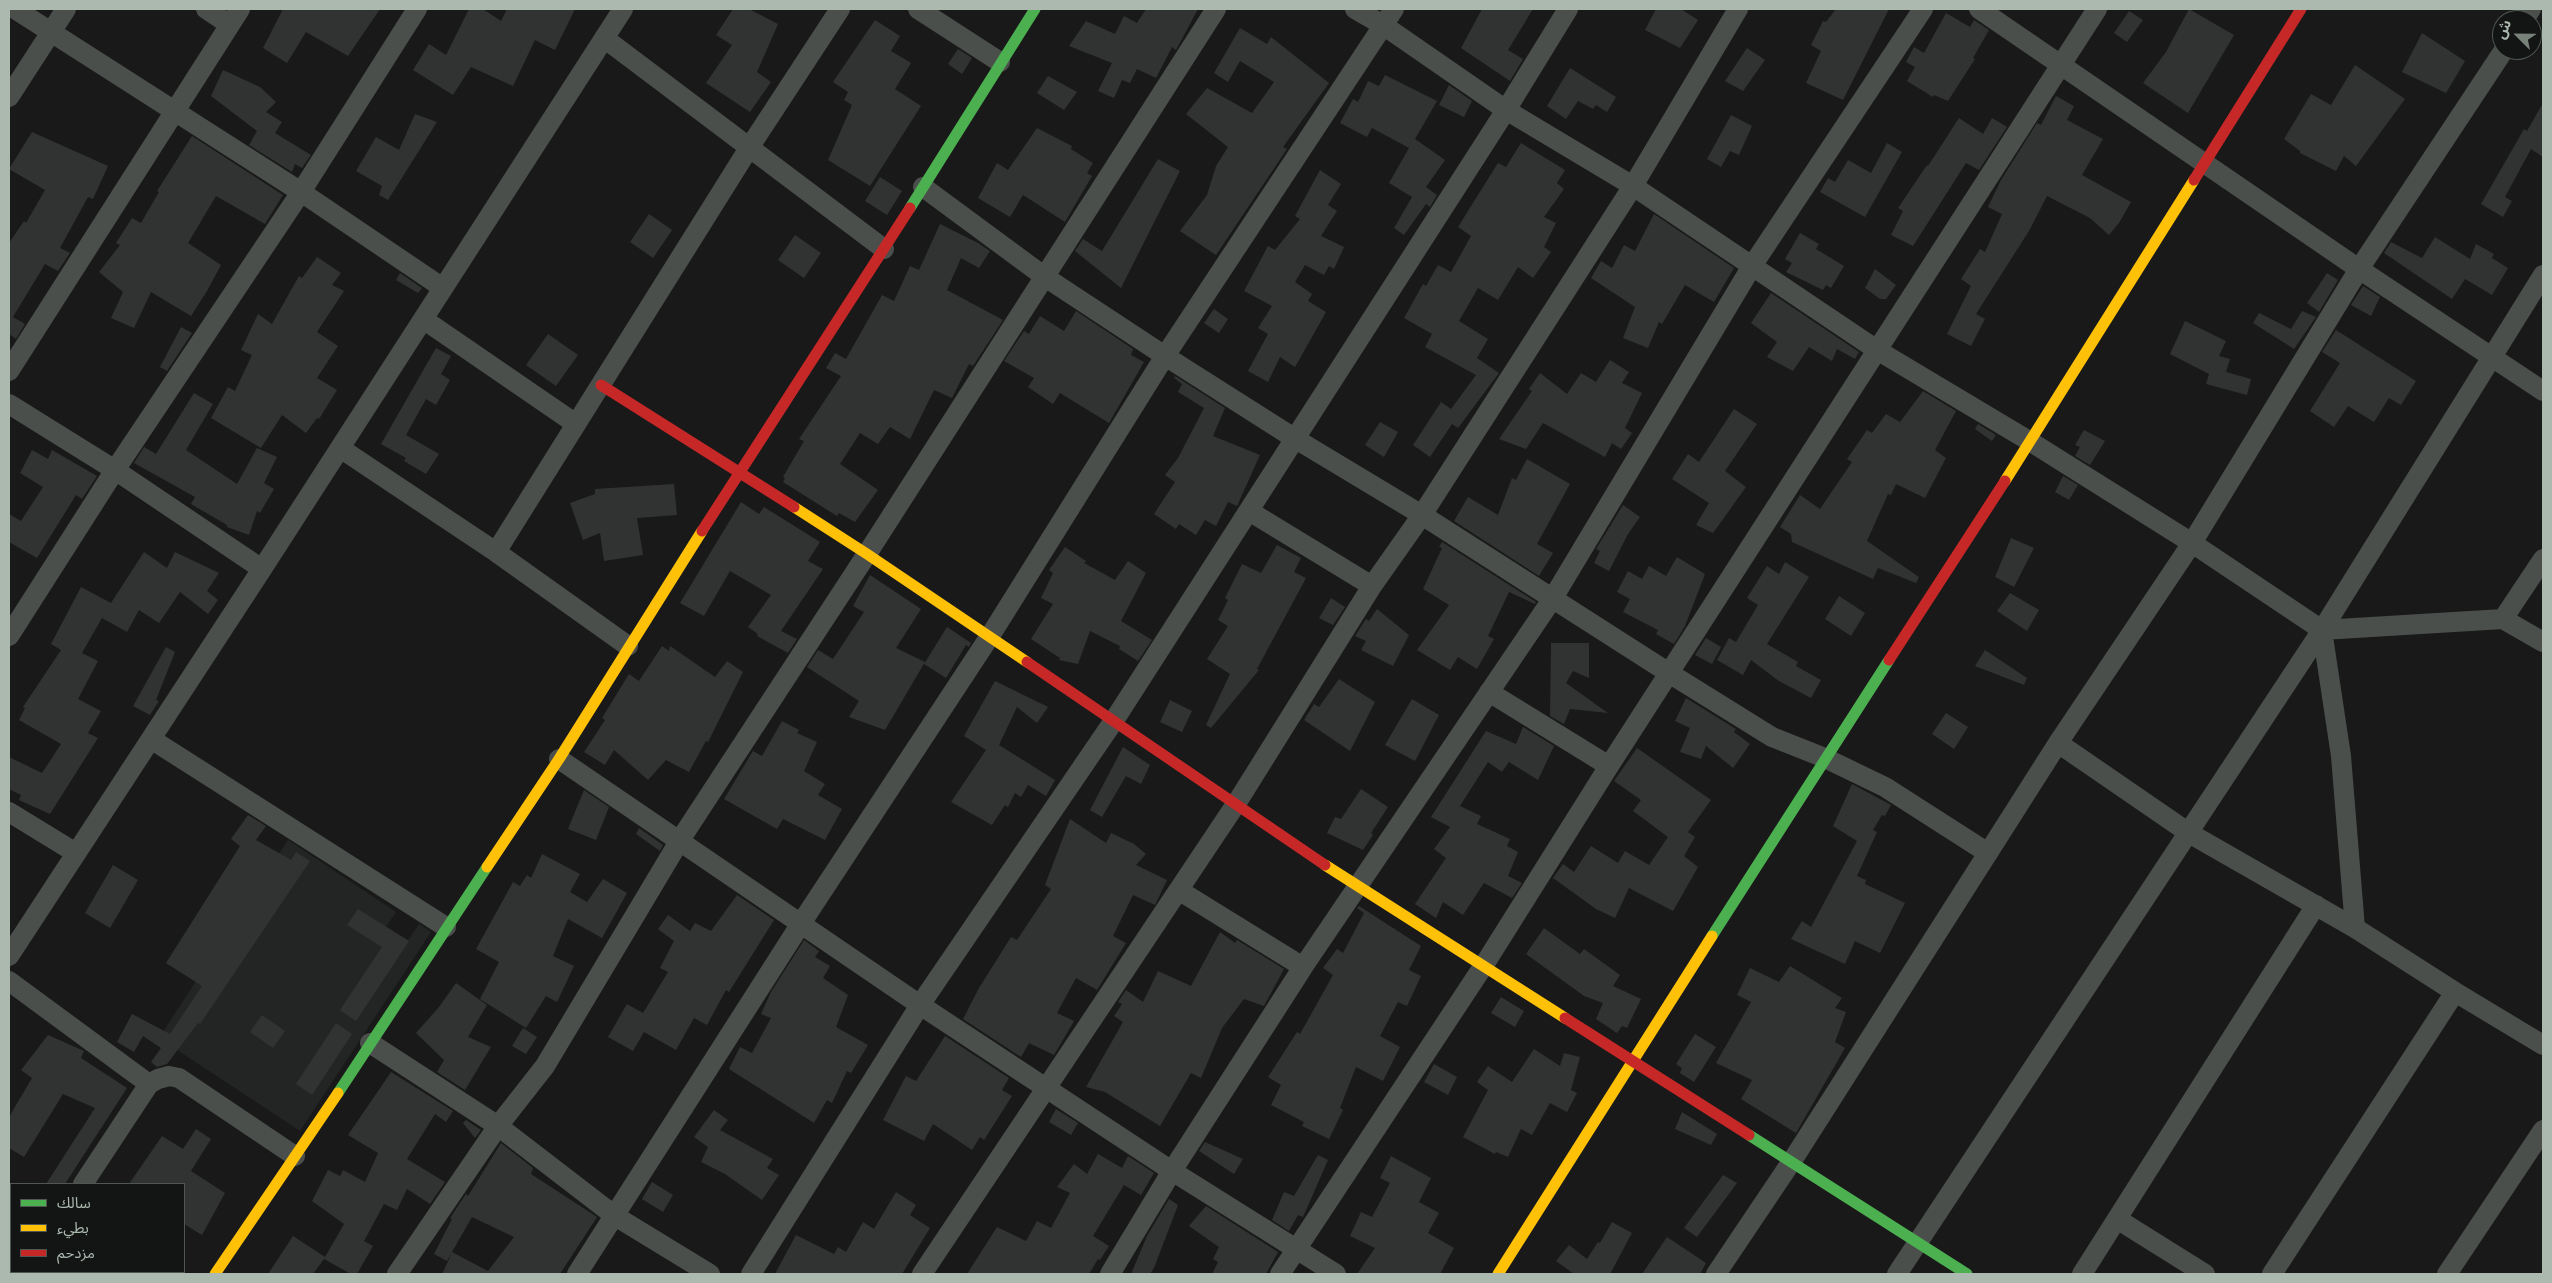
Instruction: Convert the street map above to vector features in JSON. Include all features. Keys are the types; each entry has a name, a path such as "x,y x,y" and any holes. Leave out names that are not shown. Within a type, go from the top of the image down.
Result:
{"street":[{"path":"15,9 302,192 443,288"},
{"path":"9,98 66,9"},
{"path":"9,371 235,17 206,9"},
{"path":"9,636 115,470 302,192 417,9"},
{"path":"9,956 262,569 623,9"},
{"path":"496,552 749,148 840,9"},
{"path":"918,9 1000,62"},
{"path":"215,1274 559,759 628,646 884,249 1035,9"},
{"path":"397,1274 498,1126 545,1066 680,840 867,554 1216,9"},
{"path":"1355,9 1389,17 1506,110 1633,186 1877,350 2031,442 2192,543 2322,630 2503,619 2543,642"},
{"path":"752,1274 920,1006 1113,722 1506,110 1568,9"},
{"path":"922,1274 1236,804 1372,586 1422,515 1633,186 1738,9"},
{"path":"1110,1274 1172,1171 1303,966 1553,598 1752,266 1922,9"},
{"path":"1979,9 2060,66 2543,391"},
{"path":"1280,1274 1484,965 1609,766 2097,9"},
{"path":"1498,1274 1825,758 2031,442 2301,9"},
{"path":"577,1274 800,925 990,636 1164,356 1389,17"},
{"path":"604,38 884,249"},
{"path":"1716,1274 1792,1162 2058,743 2192,543 2360,269 2497,60"},
{"path":"923,187 1045,277 1164,356 1294,438 1422,515 1669,673 1772,736 1825,758 1885,787 1988,853"},
{"path":"1898,1274 2322,630 2543,275"},
{"path":"422,319 576,424"},
{"path":"601,385 740,471 867,554 1358,887 1484,965 1967,1274"},
{"path":"9,404 115,470 262,569"},
{"path":"340,448 496,552 628,646"},
{"path":"1249,511 1372,586"},
{"path":"2503,619 2543,559"},
{"path":"2322,630 2342,756 2355,928"},
{"path":"1489,692 1609,766"},
{"path":"151,739 446,926"},
{"path":"2058,743 2189,833 2355,928 2543,1045"},
{"path":"559,759 920,1006 1172,1171 1336,1274"},
{"path":"9,812 76,853"},
{"path":"1180,890 1303,966"},
{"path":"2082,1274 2316,906"},
{"path":"9,980 149,1084"},
{"path":"2272,1274 2455,992"},
{"path":"370,1043 498,1126 615,1216 710,1274"},
{"path":"84,1183 149,1084 169,1076 180,1078 295,1156"},
{"path":"2447,1274 2543,1130"},
{"path":"2117,1219 2205,1274"}],"shaded area":[{"path":"288,840 396,912 385,928 407,942 419,924 431,932 300,1131 159,1038"}],"building":[{"path":"283,9 380,9 348,56 306,32 287,63 263,48"},
{"path":"469,9 483,9 501,21 507,9 575,9 555,50 535,40 513,86 471,67 453,95 413,70 429,44 446,55"},
{"path":"733,9 749,9 778,24 757,72 771,82 750,112 706,83 732,45 716,35"},
{"path":"1146,9 1198,9 1176,50 1172,47 1156,78 1137,69 1130,83 1122,80 1114,98 1098,91 1112,63 1069,46 1086,21 1115,34 1124,16 1137,23"},
{"path":"1482,9 1533,9 1508,50 1523,59 1510,81 1461,48"},
{"path":"1656,9 1681,9 1698,20 1680,48 1645,30"},
{"path":"1836,9 1889,9 1843,100 1806,83 1821,51 1811,45 1823,21 1826,22"},
{"path":"2189,9 2234,35 2188,113 2143,83 2166,52"},
{"path":"2129,11 2143,20 2127,42 2114,33"},
{"path":"1946,13 1970,27 1974,20 1989,30 1973,58 1975,59 1948,101 1934,95 1933,97 1907,81 1915,67 1906,62 1914,47 1924,53"},
{"path":"875,20 900,36 891,51 911,63 895,89 921,106 870,186 828,160 852,105 844,100 848,92 833,82"},
{"path":"1240,28 1267,44 1271,37 1329,83 1283,147 1287,149 1216,255 1180,231 1207,195 1216,166 1228,147 1186,114 1207,88 1252,113 1274,82 1240,61 1228,82 1214,73"},
{"path":"2422,33 2465,61 2446,93 2402,72"},
{"path":"1747,48 1765,60 1743,91 1725,81"},
{"path":"958,49 972,58 962,74 948,64"},
{"path":"2355,65 2405,99 2356,166 2344,156 2336,171 2300,153 2300,151 2284,139 2311,94 2331,105"},
{"path":"1570,68 1616,97 1607,112 1596,105 1593,109 1578,101 1566,119 1547,106"},
{"path":"223,70 260,87 276,102 266,112 282,122 275,133 311,155 302,168 295,164 292,172 249,145 257,131 211,96"},
{"path":"1385,75 1437,101 1415,139 1445,160 1426,187 1437,195 1430,207 1426,204 1404,235 1394,228 1412,197 1389,183 1409,148 1372,128 1367,137 1340,123 1353,99 1358,102 1368,81 1379,86"},
{"path":"1048,76 1077,92 1064,110 1037,93"},
{"path":"1449,85 1472,101 1464,117 1439,105"},
{"path":"2056,96 2074,106 2067,120 2103,139 2082,175 2131,202 2119,223 2109,235 2090,218 2047,196 2029,231 1976,314 1985,319 1971,346 1947,334 1971,286 1961,279 1980,249 1985,252 2002,214 1988,207 2001,180 2037,123 2041,125"},
{"path":"2543,103 2543,157 2531,149 2505,197 2512,201 2503,217 2481,204 2524,129 2527,131"},
{"path":"415,114 437,122 388,200 379,195 382,186 356,171 376,137 399,150"},
{"path":"1731,115 1752,126 1739,155 1730,151 1721,167 1707,159"},
{"path":"1959,118 1983,134 1992,118 2007,127 1979,170 1966,163 1913,246 1891,235 1903,211 1898,208"},
{"path":"1037,128 1072,146 1071,149 1093,163 1087,173 1092,176 1065,222 1023,195 1010,217 978,198 997,163 1008,170"},
{"path":"32,132 108,166 93,199 88,197 60,248 70,253 58,271 45,264 13,317 25,324 16,339 9,334 9,243 24,221 26,223 45,190 9,169"},
{"path":"192,136 283,195 265,224 216,196 188,243 221,265 207,291 191,316 151,292 134,328 111,318 123,292 99,272 120,245 116,243 132,218 141,223 159,192 157,191"},
{"path":"1521,143 1565,170 1557,183 1564,189 1544,217 1556,223 1544,247 1551,252 1533,278 1518,267 1498,300 1478,288 1459,321 1488,339 1477,358 1499,373 1458,428 1452,424 1430,457 1413,445 1441,402 1451,409 1476,375 1425,347 1432,334 1404,318 1423,284 1426,286 1438,265 1451,272 1471,236 1458,227 1498,163 1506,167"},
{"path":"1887,143 1902,152 1865,217 1820,192 1828,178 1835,182 1848,160 1871,173"},
{"path":"1158,159 1180,171 1121,288 1075,251 1083,239 1102,251"},
{"path":"1320,170 1341,184 1328,205 1337,211 1321,236 1344,247 1334,269 1329,266 1324,275 1305,265 1295,282 1312,294 1308,301 1326,312 1295,367 1280,357 1268,382 1248,371 1268,334 1258,328 1272,306 1244,291 1268,246 1275,250 1300,219 1295,216"},
{"path":"880,177 902,191 887,215 865,201"},
{"path":"649,214 672,230 653,258 630,242"},
{"path":"1654,214 1734,268 1714,302 1685,285 1662,324 1659,322 1648,348 1623,338 1635,307 1591,278 1601,261 1612,268 1624,245 1635,251"},
{"path":"940,224 990,251 979,268 961,258 947,290 1003,320 973,366 969,364 952,398 934,390 910,439 890,427 878,444 860,433 840,464 878,490 855,522 839,513 837,516 783,482 785,478 783,477 804,441 799,439 841,376 826,368 835,353 846,359 882,295 894,301 910,266 919,270"},
{"path":"1800,233 1819,244 1816,249 1844,266 1831,288 1826,285 1823,290 1786,272 1792,263 1785,259"},
{"path":"795,235 821,253 804,278 778,260"},
{"path":"2435,237 2470,259 2476,244 2494,254 2492,258 2508,268 2492,295 2465,279 2452,299 2384,253 2391,242 2422,258"},
{"path":"317,257 341,273 332,285 344,291 317,332 338,346 317,378 337,390 319,419 317,418 306,433 282,415 261,448 211,418 228,387 235,391 252,355 241,350 258,314 272,324 299,276 302,278"},
{"path":"1875,269 1896,285 1886,299 1880,299 1865,288"},
{"path":"400,273 422,288 418,293 396,280"},
{"path":"2327,273 2338,280 2319,312 2307,303"},
{"path":"2363,286 2380,297 2371,316 2351,305"},
{"path":"1771,293 1859,352 1855,359 1837,349 1832,361 1809,347 1793,371 1767,357 1777,342 1751,323"},
{"path":"1214,309 1228,319 1219,333 1204,323"},
{"path":"1076,311 1133,349 1131,355 1144,362 1109,423 1060,393 1053,404 1028,387 1034,378 1004,361 1024,331 1029,334 1040,316 1064,331"},
{"path":"2302,311 2316,317 2294,349 2253,323 2259,313 2291,329"},
{"path":"2185,321 2226,341 2219,356 2230,359 2226,372 2251,379 2247,395 2206,384 2209,374 2170,354"},
{"path":"181,327 192,333 167,371 160,367"},
{"path":"2336,330 2416,381 2401,405 2389,398 2374,422 2348,406 2334,427 2310,411 2340,363 2322,352"},
{"path":"548,334 578,355 556,386 526,365"},
{"path":"436,348 451,356 441,374 450,380 436,405 426,399 406,435 439,454 426,474 404,461 406,458 381,444"},
{"path":"1610,360 1629,372 1622,383 1642,393 1625,428 1632,433 1621,449 1612,443 1605,457 1543,423 1526,449 1499,439 1532,391 1529,389 1540,373 1567,394 1581,373 1596,382"},
{"path":"1175,376 1225,408 1213,436 1260,455 1237,506 1228,502 1216,526 1205,520 1196,535 1179,524 1176,529 1154,514 1175,482 1165,475 1178,458 1204,408 1178,392 1182,384 1174,378"},
{"path":"1923,391 1956,411 1935,450 1946,458 1925,498 1896,484 1891,495 1888,494 1867,541 1919,577 1916,583 1878,568 1873,579 1792,542 1791,534 1780,527 1800,495 1820,509 1852,462 1847,459 1867,430 1872,433 1886,414 1900,422"},
{"path":"194,393 213,404 186,450 237,484 257,448 277,457 264,483 274,489 260,513 257,511 249,535 227,527 227,525 191,504 195,497 134,463 144,447 156,454"},
{"path":"1734,409 1757,424 1725,471 1746,487 1713,533 1696,525 1709,503 1672,479 1688,454 1699,462"},
{"path":"1380,422 1398,432 1384,457 1365,445"},
{"path":"1978,424 1996,435 1992,441 1975,429"},
{"path":"2084,430 2105,441 2090,465 2075,456 2080,447 2075,445"},
{"path":"32,450 48,459 52,450 97,476 82,499 76,495 37,558 9,542 9,514 21,521 43,487 20,473"},
{"path":"1527,459 1570,484 1537,544 1553,553 1539,576 1454,521 1468,497 1498,515 1512,478 1516,480"},
{"path":"2063,476 2078,485 2069,500 2055,492"},
{"path":"674,484 677,515 637,518 643,555 604,561 600,533 583,540 570,503 595,494 595,489"},
{"path":"741,502 759,514 764,507 820,542 808,561 823,569 781,631 797,639 788,653 757,636 758,634 748,627 771,595 730,571 704,616 680,603"},
{"path":"1623,505 1640,517 1628,534 1609,571 1594,563 1600,551 1596,549"},
{"path":"2011,538 2034,548 2014,587 1995,577"},
{"path":"1442,542 1536,602 1535,604 1509,592 1488,636 1494,639 1477,669 1458,657 1450,670 1417,650 1449,605 1423,589 1442,548 1439,547"},
{"path":"1277,545 1301,558 1294,572 1306,578 1257,669 1259,670 1211,728 1206,725 1230,674 1207,659 1228,626 1218,620 1228,600 1225,598 1242,564 1261,573"},
{"path":"1065,547 1086,561 1084,563 1115,580 1128,561 1146,573 1121,621 1152,640 1138,661 1119,649 1120,646 1090,631 1078,664 1059,660 1060,658 1031,639 1053,604 1041,598 1053,573 1049,570"},
{"path":"144,552 167,568 175,552 219,573 207,591 218,600 208,614 180,592 159,623 139,610 127,632 102,618 82,653 98,661 78,699 101,711 88,733 98,738 50,814 19,800 21,795 9,789 9,757 42,773 61,744 19,720 25,708 23,707 61,650 51,644 81,587 111,603"},
{"path":"1677,557 1705,574 1685,626 1674,644 1656,634 1658,630 1623,612 1630,599 1617,592 1628,571 1642,579 1649,566 1666,576"},
{"path":"1785,562 1809,577 1767,644 1798,662 1796,666 1821,680 1811,698 1779,681 1751,660 1743,675 1717,660 1729,638 1736,642 1758,605 1747,598 1767,566 1779,574"},
{"path":"870,575 921,609 896,648 925,662 885,730 849,717 859,701 807,667 818,650 833,659 864,612 853,606"},
{"path":"2010,593 2039,610 2027,631 1997,611"},
{"path":"1839,596 1865,613 1851,636 1825,619"},
{"path":"1331,598 1345,607 1333,625 1319,618"},
{"path":"1377,609 1409,635 1393,666 1361,650 1366,641 1355,636 1366,619 1369,621"},
{"path":"947,627 971,643 969,647 966,645 946,678 924,664"},
{"path":"1706,638 1721,647 1712,664 1695,655"},
{"path":"1551,643 1589,643 1589,678 1573,671 1566,683 1608,713 1570,709 1564,724 1550,716"},
{"path":"662,646 669,651 670,646 715,677 727,661 743,672 708,742 706,741 689,772 666,760 648,780 614,750 605,765 584,752 605,720 602,718 629,674 639,681"},
{"path":"166,647 175,652 156,700 159,701 150,715 133,706"},
{"path":"1985,650 2027,678 2024,685 1975,666"},
{"path":"1339,679 1375,702 1350,751 1304,720 1314,704 1319,707"},
{"path":"995,681 1048,707 1037,723 1017,707 999,745 1055,780 1046,796 1028,785 1021,797 1015,793 1008,807 1005,805 992,825 951,802 986,750 964,736"},
{"path":"1686,698 1736,729 1734,732 1750,744 1733,768 1706,746 1701,759 1680,752 1690,728 1675,721"},
{"path":"1412,699 1439,715 1415,761 1385,745"},
{"path":"1170,700 1192,711 1182,732 1160,722"},
{"path":"1946,713 1968,727 1954,749 1932,734"},
{"path":"782,721 799,730 797,733 817,742 804,771 825,784 818,795 842,809 825,840 783,819 777,829 724,799 753,751 762,756"},
{"path":"1523,727 1554,746 1538,780 1509,762 1502,772 1488,762 1460,806 1481,816 1477,824 1510,839 1507,846 1518,852 1508,876 1522,883 1512,898 1484,883 1463,915 1443,902 1436,918 1415,904 1446,858 1434,849 1450,827 1431,817 1486,731 1516,744"},
{"path":"1123,747 1150,765 1141,784 1126,776 1102,817 1090,810"},
{"path":"1637,748 1711,800 1688,832 1695,837 1684,856 1698,867 1673,911 1629,888 1615,918 1596,909 1553,878 1563,864 1574,872 1591,846 1618,863 1625,851 1649,865 1668,837 1633,811 1641,800 1614,781"},
{"path":"1852,784 1891,805 1885,816 1882,815 1873,830 1877,832 1857,876 1866,880 1865,884 1905,903 1880,953 1855,941 1845,964 1791,939 1802,921 1811,927 1857,841 1833,826"},
{"path":"1361,789 1388,807 1371,833 1373,835 1363,850 1327,833 1335,817 1341,819"},
{"path":"584,790 609,807 596,840 568,829"},
{"path":"248,815 266,826 256,840 291,860 296,852 310,861 200,1024 198,1023 167,1064 157,1067 151,1062 161,1048 143,1036 134,1052 117,1042 132,1014 170,1034 202,986 166,963 240,846 231,839"},
{"path":"1070,819 1106,843 1111,833 1134,844 1146,854 1136,865 1167,880 1155,905 1133,895 1113,936 1126,943 1097,990 1076,978 1057,1013 1074,1021 1054,1055 1029,1043 1021,1057 963,1019 979,988 1011,937 1017,940 1051,889 1045,885"},
{"path":"639,828 663,845 660,851 636,834"},
{"path":"542,854 580,874 570,892 587,902 603,879 627,893 602,938 568,919 553,956 574,966 557,1002 546,996 526,1028 480,999 499,962 476,949 513,882 520,886 527,875 531,878"},
{"path":"113,865 138,880 110,928 85,913"},
{"path":"737,895 774,920 729,992 726,990 707,1025 694,1018 676,1050 644,1032 633,1051 608,1037 627,1004 643,1013 668,972 660,968 674,941 658,929 668,915 690,931 695,923 711,931"},
{"path":"1359,906 1421,946 1409,970 1421,976 1407,1006 1398,1002 1380,1036 1400,1047 1383,1081 1356,1067 1340,1108 1343,1110 1329,1139 1302,1126 1304,1122 1271,1105 1281,1085 1268,1077 1297,1032 1300,1034 1333,975 1323,968 1337,949 1343,953 1364,913 1357,908"},
{"path":"358,909 409,941 356,1021 340,1010 382,947 347,925"},
{"path":"1544,928 1580,954 1584,949 1620,975 1613,986 1641,999 1627,1028 1622,1026 1617,1033 1596,1019 1603,1003 1584,996 1526,954"},
{"path":"1220,932 1235,943 1237,940 1284,969 1264,1006 1244,999 1222,1028 1201,1078 1191,1073 1160,1126 1105,1092 1086,1087 1123,1022 1114,1016 1122,1004 1118,1002 1126,990 1143,1002 1158,971 1191,986"},
{"path":"804,940 819,951 815,957 830,966 823,978 848,995 836,1027 868,1045 851,1073 847,1071 832,1103 827,1100 814,1123 729,1069 740,1047 752,1053 771,1018 761,1014 771,992"},
{"path":"1790,966 1842,998 1835,1008 1846,1012 1835,1042 1845,1048 1796,1133 1741,1099 1752,1080 1716,1063 1751,1002 1737,995 1750,968 1779,982"},
{"path":"456,983 487,1005 468,1037 491,1047 465,1090 437,1072 444,1060 416,1033 439,1007"},
{"path":"1501,997 1524,1011 1515,1027 1491,1013"},
{"path":"262,1015 285,1031 273,1048 250,1032"},
{"path":"336,1023 352,1034 312,1095 296,1084"},
{"path":"523,1028 537,1037 526,1054 512,1046"},
{"path":"1695,1034 1716,1047 1694,1082 1680,1073 1682,1068 1676,1064"},
{"path":"48,1035 84,1051 81,1058 127,1088 66,1183 47,1183 95,1108 63,1094 24,1157 9,1148 9,1117 32,1078 21,1070"},
{"path":"945,1036 1009,1078 1002,1090 1012,1096 984,1140 980,1137 972,1150 933,1124 924,1141 883,1120 906,1076 916,1081"},
{"path":"1534,1049 1560,1066 1564,1053 1580,1057 1571,1090 1577,1093 1567,1112 1550,1103 1532,1135 1521,1129 1508,1157 1496,1152 1495,1154 1463,1137 1488,1090 1477,1082 1488,1066 1512,1082"},
{"path":"1434,1064 1457,1077 1448,1095 1424,1082"},
{"path":"391,1072 453,1111 446,1122 435,1114 407,1159 445,1182 430,1204 407,1189 397,1210 384,1204 364,1241 373,1246 357,1274 351,1274 324,1259 313,1274 268,1274 293,1236 325,1257 344,1224 312,1201 328,1170 340,1176 343,1170 365,1182 378,1153 348,1135"},
{"path":"1056,1109 1078,1123 1071,1135 1049,1122"},
{"path":"714,1110 728,1120 720,1130 773,1159 767,1168 779,1175 762,1200 725,1174 701,1162 708,1147 694,1137"},
{"path":"1682,1112 1717,1134 1711,1145 1675,1129"},
{"path":"466,1120 481,1130 475,1138 463,1123"},
{"path":"196,1129 211,1139 191,1171 225,1193 202,1235 185,1225 185,1183 130,1183 162,1136 183,1149"},
{"path":"1205,1142 1243,1159 1234,1174 1199,1151"},
{"path":"501,1143 533,1168 531,1174 597,1217 560,1274 442,1274 452,1253 447,1261 434,1254 452,1219 450,1218 466,1194 468,1196","holes":["472,1217 514,1237 488,1271 452,1252"]},
{"path":"1098,1154 1122,1168 1128,1156 1154,1173 1141,1195 1124,1185 1093,1236 1109,1246 1089,1274 967,1274 997,1227 1026,1241 1037,1221 1051,1228 1070,1193 1057,1187 1074,1164 1087,1174"},
{"path":"1318,1155 1328,1160 1303,1217 1298,1215 1289,1231 1272,1220 1284,1192 1294,1196"},
{"path":"1391,1156 1431,1178 1419,1202 1439,1213 1428,1233 1454,1248 1440,1274 1357,1274 1375,1248 1350,1236 1361,1212 1372,1217 1390,1183 1380,1178"},
{"path":"1723,1175 1737,1183 1697,1237 1684,1228"},
{"path":"652,1182 673,1195 663,1212 642,1199"},
{"path":"896,1192 916,1205 910,1215 930,1228 902,1274 775,1274 796,1235 834,1254 838,1247 846,1252 863,1222 874,1229"},
{"path":"1169,1199 1178,1205 1154,1268 1150,1274 1131,1274 1147,1236"},
{"path":"1206,1206 1278,1252 1266,1274 1212,1274 1218,1262 1213,1259 1219,1247 1189,1226"},
{"path":"1612,1222 1632,1233 1610,1274 1574,1274 1556,1261 1569,1245 1587,1259 1598,1242 1600,1243"},
{"path":"1667,1237 1706,1263 1700,1274 1642,1274"}],"traffic: fast":[{"path":"910,208 1035,9"},
{"path":"1712,936 1889,660"},
{"path":"338,1093 487,867"},
{"path":"1749,1135 1967,1274"}],"traffic: slow":[{"path":"2005,481 2194,180"},
{"path":"794,507 1027,662"},
{"path":"487,867 559,759 702,531"},
{"path":"1325,865 1565,1018"},
{"path":"1498,1274 1712,936"},
{"path":"215,1274 338,1093"}],"traffic: jam":[{"path":"2194,180 2301,9"},
{"path":"702,531 910,208"},
{"path":"601,385 794,507"},
{"path":"1889,660 2005,481"},
{"path":"1027,662 1325,865"},
{"path":"1565,1018 1749,1135"}]}
